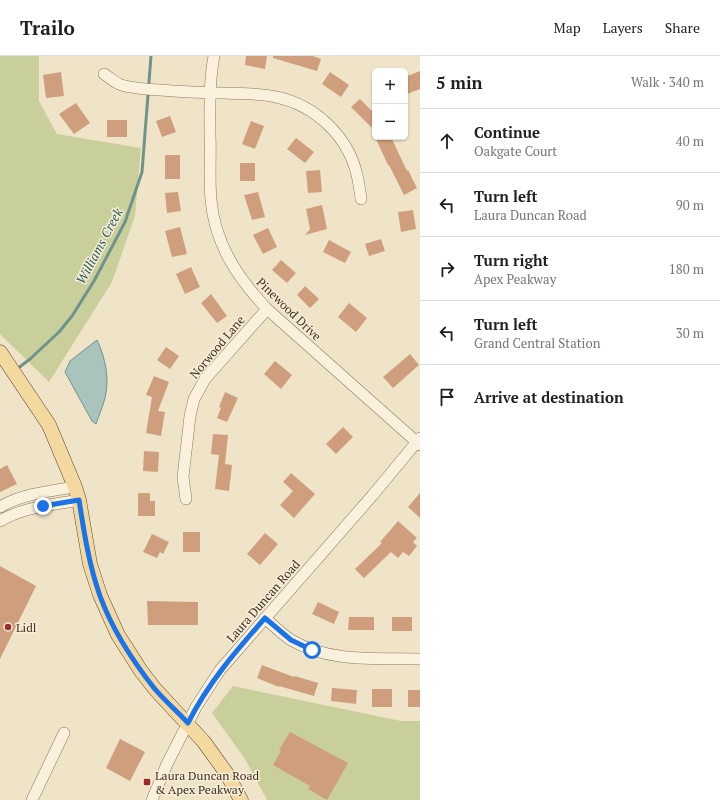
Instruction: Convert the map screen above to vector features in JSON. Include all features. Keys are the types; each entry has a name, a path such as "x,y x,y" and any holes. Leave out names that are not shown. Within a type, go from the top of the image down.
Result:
{"main road":[{"path":"0,352 49,425 75,486 79,500 90,564 100,595 118,635 141,671 155,689 204,742 227,774 241,800"}],"street":[{"name":"Pinewood Drive","path":"214,56 210,93 211,200 218,233 233,267 251,292 267,309 419,441"},
{"path":"104,74 119,85 210,93 258,94 290,100 319,117 330,126 345,146 357,175 361,199"},
{"name":"Norwood Lane","path":"186,499 183,477 190,416 194,399 205,379 267,309"},
{"name":"Laura Duncan Road","path":"152,800 167,764 196,707 220,670 419,441"},
{"path":"0,507 13,500 75,486"},
{"path":"0,521 16,513 79,500"},
{"path":"265,618 291,640 312,650 346,658 420,659"},
{"path":"32,800 64,733"}],"green space":[{"path":"0,56 39,56 39,101 57,134 141,148 135,216 112,282 49,382 0,334"},
{"path":"233,686 401,721 420,721 420,800 267,800 245,759 212,713"}],"water":[{"path":"97,340 106,368 107,383 105,398 96,424 92,421 65,372 70,361"}],"building":[{"path":"246,56 267,56 265,69 245,65"},
{"path":"273,56 313,56 321,59 317,71 273,58"},
{"path":"420,71 420,89 408,94 408,76"},
{"path":"61,72 64,96 46,98 43,75"},
{"path":"330,72 349,85 341,97 322,84"},
{"path":"360,99 372,111 372,128 351,107"},
{"path":"76,103 90,123 74,134 59,114"},
{"path":"170,116 176,132 162,137 156,121"},
{"path":"107,120 127,120 127,137 107,137"},
{"path":"251,121 264,126 255,149 242,144"},
{"path":"296,138 314,152 305,163 287,149"},
{"path":"376,140 392,140 417,188 404,195"},
{"path":"165,155 180,155 180,179 165,179"},
{"path":"240,163 255,163 255,181 240,181"},
{"path":"320,170 322,192 308,193 306,171"},
{"path":"178,192 181,211 167,213 165,193"},
{"path":"258,192 265,217 252,220 244,195"},
{"path":"322,205 327,229 305,235 310,229 306,209"},
{"path":"413,210 416,229 401,232 398,212"},
{"path":"180,227 187,254 172,257 165,231"},
{"path":"268,228 277,247 263,254 253,235"},
{"path":"381,239 385,251 369,256 365,244"},
{"path":"329,240 351,252 345,263 323,252"},
{"path":"281,260 296,273 287,283 272,270"},
{"path":"191,267 200,287 185,294 176,274"},
{"path":"305,286 319,299 310,308 297,295"},
{"path":"211,294 227,316 217,323 201,303"},
{"path":"349,303 367,318 356,332 338,317"},
{"path":"166,347 179,356 170,369 157,360"},
{"path":"410,354 419,365 393,388 383,377"},
{"path":"275,361 292,375 281,389 264,374"},
{"path":"154,376 169,382 158,411 165,412 161,436 146,433 152,397 146,395"},
{"path":"225,392 238,398 227,422 217,418 221,408 219,407"},
{"path":"343,427 353,437 336,454 326,444"},
{"path":"213,434 228,435 225,464 232,465 229,491 215,489 219,455 211,454"},
{"path":"144,451 159,452 158,472 143,471"},
{"path":"7,465 17,484 0,492 0,469"},
{"path":"291,473 315,494 294,518 280,505 293,491 283,482"},
{"path":"138,493 150,493 150,501 155,501 155,516 138,516"},
{"path":"420,493 420,518 408,507"},
{"path":"398,521 417,538 413,542 417,546 409,556 403,552 398,558 391,552 364,578 355,569 382,543 380,542"},
{"path":"183,532 200,532 200,552 183,552"},
{"path":"265,533 278,544 260,565 247,554"},
{"path":"152,534 169,542 163,554 160,552 157,558 143,552"},
{"name":"Lidl","path":"0,566 36,586 0,659"},
{"path":"147,601 198,602 198,625 148,625"},
{"path":"318,602 339,612 334,624 312,614"},
{"path":"349,617 374,617 374,630 348,630"},
{"path":"392,617 412,617 412,631 392,631"},
{"path":"262,665 294,677 295,676 318,683 314,696 279,687 257,678"},
{"path":"332,688 357,690 356,704 331,701"},
{"path":"372,689 392,689 392,707 372,707"},
{"path":"408,690 420,690 420,707 408,707"},
{"path":"290,732 348,763 327,800 308,789 310,786 273,765 281,751 279,750"},
{"path":"120,739 145,752 130,781 106,768"}],"waterway":[{"name":"Williams Creek","path":"17,369 59,332 72,316 94,281 125,222 142,172 151,56"}],"place":[{"name":"Lidl","path":"8,627"},
{"name":"Laura Duncan Road & Apex Peakway","path":"147,782"}],"route":[{"path":"43,506 79,500 90,564 108,615 126,649 141,671 155,689 188,723 196,707 220,670 265,618 291,640 312,650"}]}
